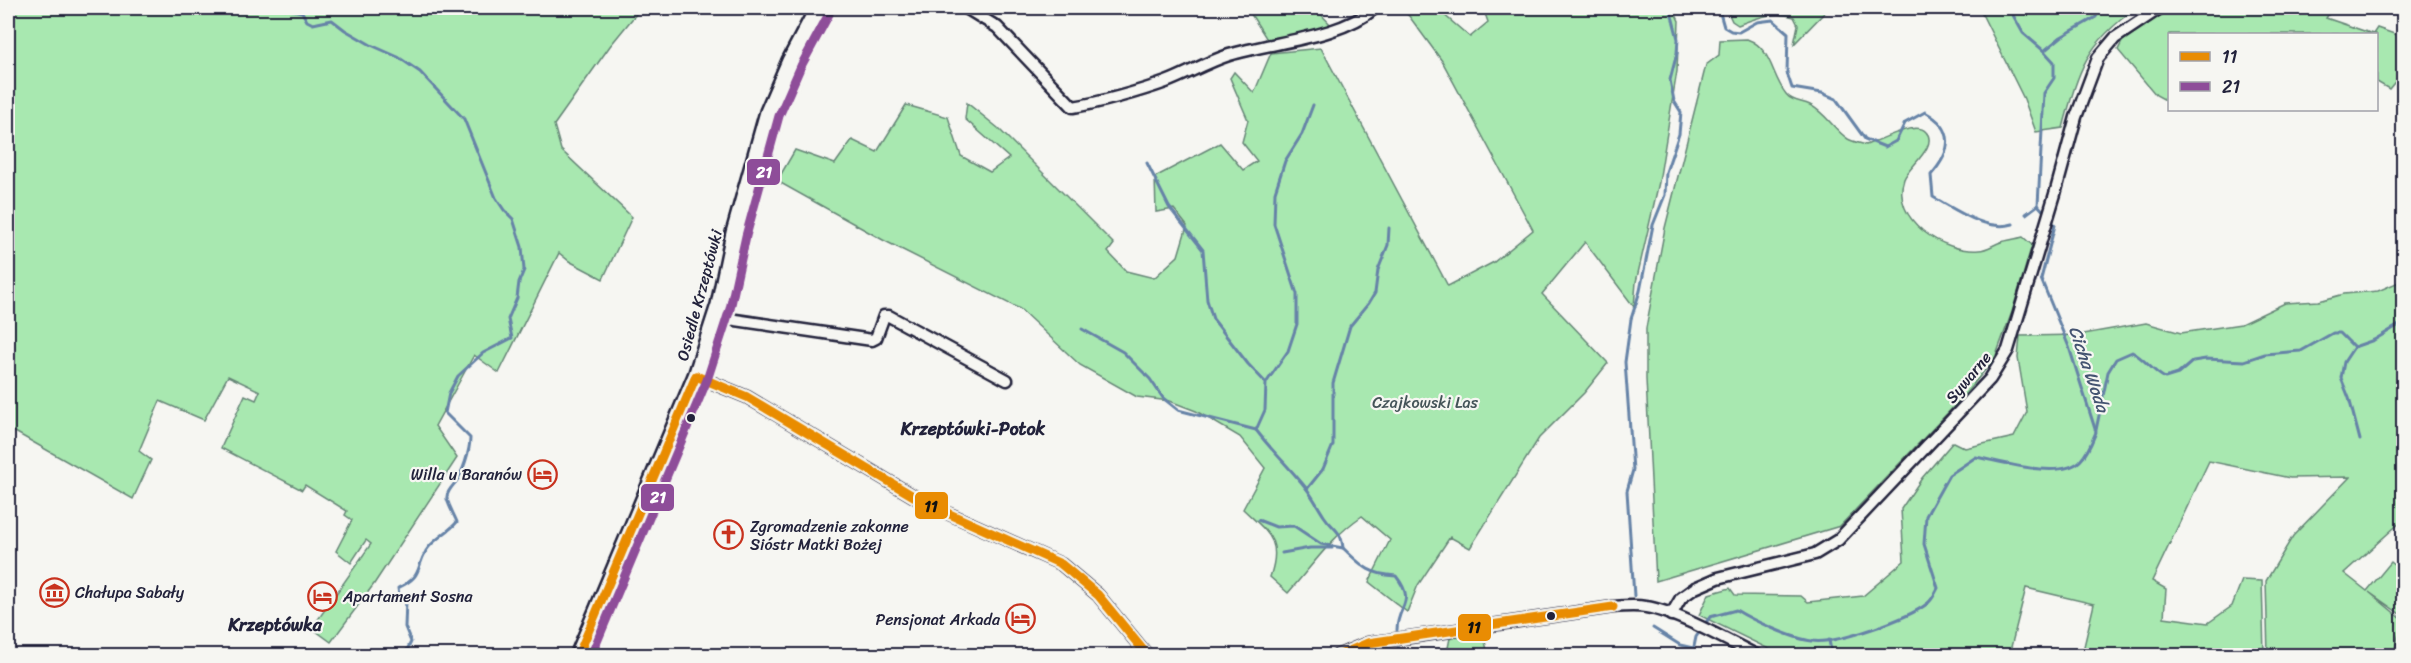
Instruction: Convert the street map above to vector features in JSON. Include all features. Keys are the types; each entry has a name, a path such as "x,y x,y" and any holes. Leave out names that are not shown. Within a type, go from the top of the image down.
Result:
{"main road":[{"name":"Osiedle Krzeptówki","path":"578,656 696,376 715,317 734,232 768,112 790,61 818,8"}],"street":[{"path":"966,8 997,27 1073,107 1165,82 1228,55 1314,35 1351,22 1375,8"},
{"name":"Sywarne","path":"1671,615 1681,598 1695,588 1718,578 1815,554 1838,540 1990,379 2008,350 2076,117 2098,58 2115,38 2160,8"},
{"path":"715,317 872,340 876,338 885,316 889,316 1007,380"},
{"path":"696,376 747,397 934,507 1061,564 1098,595 1148,656"},
{"path":"1337,656 1362,645 1383,641 1608,607 1646,607 1658,610 1758,656"}],"green space":[{"path":"8,8 641,8 610,46 554,125 561,150 632,217 603,279 569,261 559,253 499,373 474,355 435,426 457,458 374,584 331,642 312,628 371,544 366,540 351,563 336,551 352,520 345,515 347,511 305,485 302,490 221,448 245,395 256,400 260,391 228,376 204,420 160,401 139,451 151,460 133,499 8,428"},
{"path":"1247,8 1315,8 1332,26 1268,41"},
{"name":"Czajkowski Las","path":"1400,8 1436,8 1470,37 1488,22 1483,8 1673,8 1679,21 1677,71 1659,182 1636,282 1634,307 1585,242 1542,294 1608,363 1584,393 1539,438 1470,548 1450,537 1418,585 1407,612 1369,582 1390,540 1362,516 1332,542 1288,593 1270,577 1275,554 1271,538 1243,509 1265,468 1240,437 1196,411 1170,401 1137,397 1080,365 1020,309 883,240 777,181 795,150 835,164 852,140 877,152 906,105 948,117 961,156 990,172 1009,158 965,119 967,103 998,128 1114,244 1108,252 1126,271 1154,278 1178,256 1187,226 1174,209 1156,212 1155,177 1220,143 1243,170 1257,161 1242,142 1248,120 1230,78 1234,72 1254,93 1271,53 1321,48 1448,286 1494,262 1533,230 1442,61 1409,16"},
{"path":"1726,8 1829,8 1794,44 1798,25 1794,17 1772,15 1738,25 1732,21"},
{"path":"1979,8 2136,8 2105,34 2086,60 2063,128 2036,132 2024,99"},
{"path":"2169,8 2333,8 2326,18 2370,33 2168,33 2168,101 2156,95 2118,50 2124,38"},
{"path":"2377,28 2403,37 2403,72 2389,89 2378,83 2378,33 2374,33"},
{"path":"1747,39 1762,49 1788,97 1816,108 1850,140 1866,145 1897,132 1914,128 1926,132 1929,144 1904,179 1902,194 1905,208 1912,220 1923,231 1936,240 1965,249 1982,250 2001,242 2023,237 2032,245 2012,312 1995,358 1961,399 1840,526 1656,581 1646,379 1646,328 1665,228 1706,65 1719,55 1720,40"},
{"path":"2403,276 2403,520 2344,573 2367,591 2391,562 2403,572 2403,616 2369,592 2403,620 2393,655 2268,655 2266,581 2293,536 2350,477 2290,478 2209,461 2152,581 2166,589 2164,617 2208,623 2232,606 2242,580 2262,581 2264,655 2082,655 2094,604 2026,588 2009,655 1781,655 1699,615 1709,594 1730,588 1735,595 1801,596 1808,602 1863,596 1904,561 1901,509 1922,478 1953,442 1965,448 2014,437 2027,412 2018,358 2020,336 2078,335 2146,323 2181,333 2241,324 2285,303 2319,301 2344,294 2378,291 2399,282"},
{"path":"1483,632 1488,655 1365,655 1415,650 1439,651 1448,648 1450,638"}],"waterway":[{"path":"282,8 302,12 307,21 313,24 332,20 345,30 398,57 420,72 464,119 496,198 513,219 522,247 524,270 519,282 517,298 508,319 512,338 483,353 458,376 449,393 445,413 470,438 463,468 447,497 457,522 429,547 415,576 398,588 399,595 406,600 405,627 411,642 404,656"},
{"path":"1634,596 1627,491 1633,470 1625,362 1631,319 1640,291 1653,225 1665,195 1666,172 1679,134 1681,112 1674,101 1670,80 1678,39 1670,8"},
{"path":"1711,8 1720,13 1724,27 1731,31 1739,32 1757,22 1773,20 1788,33 1787,73 1792,88 1822,93 1836,99 1865,139 1885,147 1896,141 1905,123 1925,112 1935,119 1942,126 1948,141 1947,149 1931,175 1933,197 1982,222 2003,226 2013,224"},
{"name":"Cicha Woda","path":"2009,8 2023,33 2054,62 2054,78 2044,93 2038,205 2046,214"},
{"path":"2044,51 2061,37 2096,17 2100,8"},
{"path":"1266,383 1288,351 1297,324 1297,294 1274,224 1275,192 1285,161 1302,134 1313,105"},
{"path":"1147,163 1169,207 1203,250 1207,300 1213,319 1266,383 1265,410 1256,430 1309,491 1324,516 1338,533 1343,548 1366,568 1396,576 1406,598 1397,630"},
{"path":"2026,214 2038,205"},
{"name":"Cicha Woda","path":"1704,625 1710,617 1736,610 1784,633 1804,640 1823,641 1854,635 1906,616 1928,603 1938,588 1924,544 1926,516 1949,475 1976,457 2045,469 2071,466 2083,458 2096,432 2069,347 2041,279 2055,225 2050,219"},
{"path":"1307,489 1323,469 1333,445 1333,383 1350,326 1375,293 1378,270 1388,245 1389,228"},
{"path":"2096,430 2108,372 2116,359 2132,352 2165,378 2178,374 2193,361 2206,359 2244,361 2265,354 2301,351 2333,333 2340,333 2354,347 2374,340 2404,322"},
{"path":"1082,329 1123,352 1150,379 1163,398 1178,410 1256,430"},
{"path":"2354,347 2344,362 2341,378 2360,440"},
{"path":"1258,520 1276,527 1294,526 1321,544 1343,548"},
{"path":"1282,553 1310,548 1332,548"},
{"path":"1653,628 1680,645 1693,648"},
{"name":"Cicha Woda","path":"1692,656 1696,637 1700,631"},
{"path":"1829,640 1832,656"},
{"path":"1398,648 1400,656"}],"transit line":[{"name":"21","path":"591,656 707,380 730,309 746,236 779,116 801,66 829,14"},
{"name":"11","path":"696,376 747,397 925,503 1061,564 1098,595 1148,656"},
{"name":"11","path":"578,656 696,376"},
{"name":"11","path":"1338,656 1368,643 1613,607"}],"place":[{"name":"Willa u Baranów","path":"543,474"},
{"name":"Zgromadzenie zakonne Sióstr Matki Bożej","path":"729,535"},
{"name":"Chałupa Sabały","path":"54,592"},
{"name":"Apartament Sosna","path":"322,596"},
{"name":"Pensjonat Arkada","path":"1021,619"}],"district":[{"name":"Krzeptówki-Potok","path":"973,429"},
{"name":"Krzeptówka","path":"275,625"}]}
